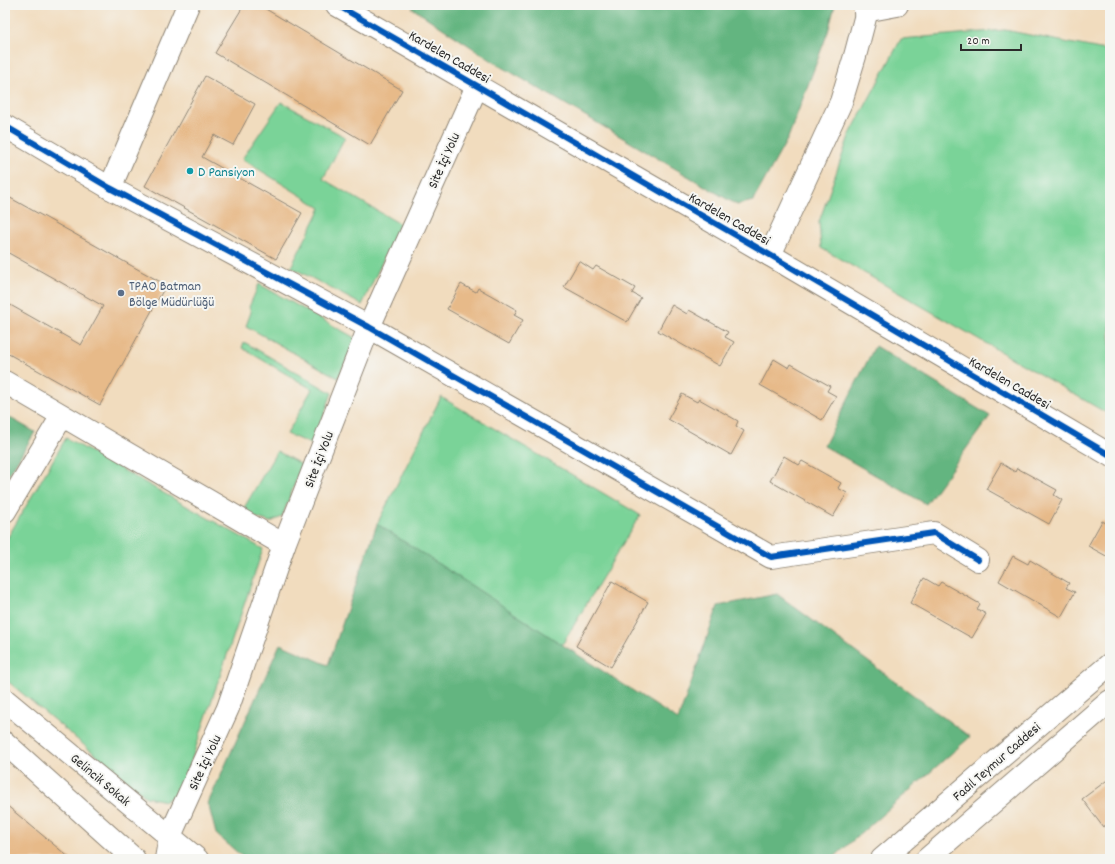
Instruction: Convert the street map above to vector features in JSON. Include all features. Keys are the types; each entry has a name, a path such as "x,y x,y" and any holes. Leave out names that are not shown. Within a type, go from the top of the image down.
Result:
{"street":[{"path":"110,188 188,5"},
{"name":"Kardelen Caddesi","path":"337,5 770,255 1110,455"},
{"path":"770,255 841,102 855,56 866,8 897,5"},
{"name":"Site İçi Yolu","path":"166,859 170,836 228,708 284,545 369,327 477,86"},
{"path":"5,126 110,188 369,327 771,557 934,532 978,560"},
{"path":"5,382 284,545"},
{"path":"5,511 62,416"},
{"name":"Fadıl Teymur Caddesi","path":"882,859 1110,664"},
{"name":"Gelincik Sokak","path":"5,700 196,859"},
{"name":"Fadıl Teymur Caddesi","path":"927,859 1110,701"},
{"path":"5,744 134,859"}],"green space":[{"path":"415,5 835,5 828,32 788,138 753,201 737,205 497,64 412,8"},
{"path":"1005,30 1110,51 1110,415 821,248 819,222 849,136 901,39"},
{"path":"281,102 345,137 323,179 400,224 362,305 291,267 321,208 242,159"},
{"path":"259,284 357,339 338,378 246,326 251,312 249,307"},
{"path":"244,342 332,393 313,445 287,434 312,389 242,348"},
{"path":"875,346 990,416 926,504 824,446"},
{"path":"441,397 640,515 562,645 377,524"},
{"path":"5,415 35,432 5,481"},
{"path":"66,438 263,549 181,791 165,801 146,797 5,679 5,542"},
{"path":"277,451 302,465 282,517 270,522 241,513"},
{"path":"377,524 678,720 718,606 777,594 970,737 832,859 245,859 216,834 208,803 280,644 328,665"}],"building":[{"path":"244,5 259,5 402,90 370,145 215,53"},
{"name":"D Pansiyon","path":"205,76 255,104 233,145 214,135 202,157 302,213 276,259 145,186"},
{"name":"TPAO Batman Bölge Müdürlüğü","path":"5,195 166,285 100,405 5,352 5,302 81,345 103,306 5,251"},
{"path":"579,261 593,270 596,266 635,288 632,293 641,298 627,322 564,287"},
{"path":"461,284 476,292 478,288 517,310 514,315 523,320 509,344 447,309"},
{"path":"672,305 687,314 689,310 728,332 725,337 734,342 720,366 658,331"},
{"path":"774,359 789,368 791,364 830,386 827,391 836,396 822,420 760,385"},
{"path":"682,394 697,402 699,399 738,421 736,426 744,431 731,455 668,419"},
{"path":"784,456 799,465 802,461 841,483 838,488 847,493 833,517 770,481"},
{"path":"1001,463 1015,472 1017,468 1057,490 1054,495 1062,500 1049,524 986,489"},
{"path":"1102,521 1110,525 1110,558 1088,546"},
{"path":"1013,556 1028,564 1030,560 1069,583 1066,588 1075,592 1061,617 999,581"},
{"path":"924,578 938,586 941,582 980,604 977,609 986,614 972,638 910,603"},
{"path":"612,581 648,602 611,667 576,646"},
{"path":"1110,778 1110,822 1103,827 1082,799"},
{"path":"5,804 71,859 5,859"}],"cycle path":[{"path":"337,5 770,255 1110,455"},
{"path":"5,126 110,188 369,327 771,557 934,533 978,560"}],"place":[{"name":"D Pansiyon","path":"190,171"},
{"name":"TPAO Batman Bölge Müdürlüğü","path":"121,293"}]}
